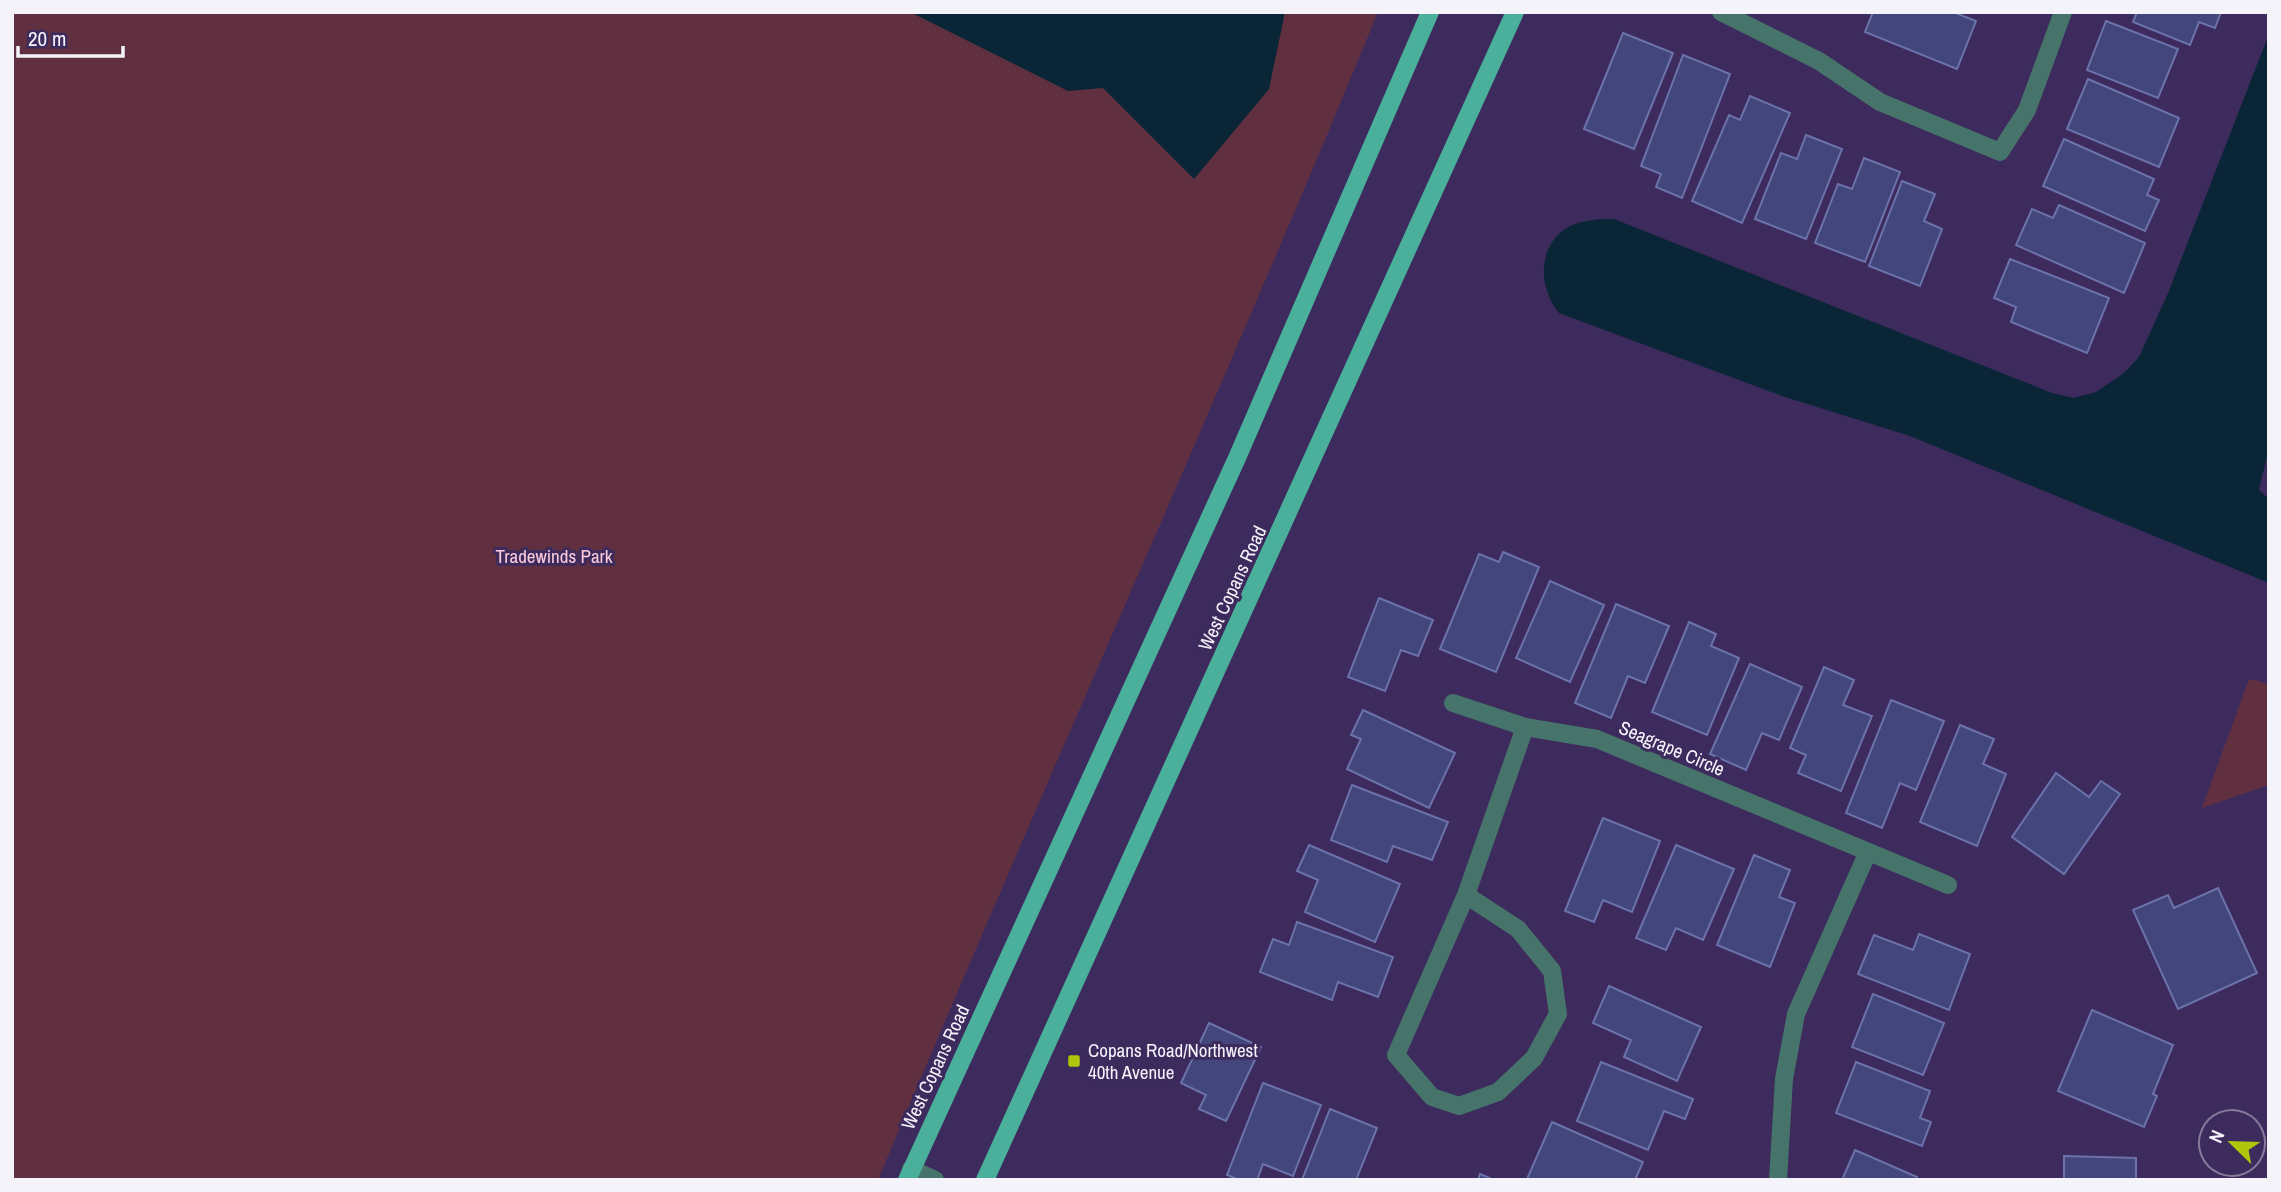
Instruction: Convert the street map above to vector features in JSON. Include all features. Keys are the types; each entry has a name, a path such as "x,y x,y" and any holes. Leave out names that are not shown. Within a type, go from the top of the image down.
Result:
{"main road":[{"name":"West Copans Road","path":"909,1175 1237,458 1430,12"},
{"name":"West Copans Road","path":"985,1180 1515,12"}],"street":[{"path":"1721,12 1819,61 1880,102 2000,152 2027,110 2063,12"},
{"name":"Seagrape Circle","path":"1453,703 1525,727 1597,739 1867,854 1948,885"},
{"path":"1466,895 1518,929 1552,971 1558,1014 1534,1058 1498,1092 1459,1106 1432,1097 1396,1055 1466,895 1525,727"},
{"path":"1778,1180 1784,1079 1796,1014 1867,854"},
{"path":"909,1175 935,1180"}],"green space":[{"name":"Tradewinds Park","path":"12,12 1378,12 1255,305 878,1180 12,1180"},
{"path":"2249,679 2269,684 2269,785 2202,808"}],"water":[{"path":"910,12 1285,12 1269,89 1194,179 1103,88 1068,91"},
{"path":"2269,34 2269,447 2259,490 2269,499 2269,583 1910,436 1785,397 1559,313 1548,294 1545,261 1553,241 1573,225 1614,219 2052,393 2074,398 2096,392 2124,373 2139,357 2168,293"}],"building":[{"path":"1873,12 1953,12 1976,21 1957,69 1865,32"},
{"path":"2137,12 2221,12 2215,28 2199,22 2190,45 2133,22"},
{"path":"2106,21 2178,49 2158,98 2087,70"},
{"path":"1623,33 1673,53 1634,149 1584,129"},
{"path":"1683,55 1730,74 1682,198 1656,187 1661,174 1641,166"},
{"path":"2088,79 2179,118 2159,167 2067,129"},
{"path":"1750,96 1790,113 1742,223 1692,201 1729,115 1740,120"},
{"path":"1806,135 1842,149 1806,239 1755,219 1781,153 1797,159"},
{"path":"2064,139 2154,179 2147,195 2159,200 2145,231 2043,186"},
{"path":"1864,158 1900,172 1865,262 1815,243 1838,184 1852,189"},
{"path":"1902,181 1935,194 1924,221 1942,229 1920,286 1869,266"},
{"path":"2059,205 2145,243 2124,293 2016,245 2032,209 2053,218"},
{"path":"2010,259 2109,298 2087,353 2011,322 2016,307 1994,298"},
{"path":"1503,552 1539,567 1496,672 1440,649 1479,554 1499,562"},
{"path":"1550,581 1604,605 1570,682 1516,658"},
{"path":"1379,598 1433,620 1418,656 1401,650 1385,691 1348,677"},
{"path":"1616,604 1669,626 1645,683 1628,676 1611,718 1575,703"},
{"path":"1689,622 1716,634 1711,646 1739,658 1707,735 1652,712"},
{"path":"1750,664 1802,687 1779,740 1762,733 1746,770 1710,754"},
{"path":"1824,667 1854,680 1843,705 1872,716 1841,791 1798,773 1806,755 1790,748"},
{"path":"1891,700 1944,721 1916,790 1900,783 1882,828 1846,813"},
{"path":"1363,710 1455,753 1429,808 1347,769 1361,739 1351,735"},
{"path":"1960,725 1994,739 1983,764 2006,774 1977,846 1920,822"},
{"path":"2056,773 2089,797 2101,781 2120,794 2064,874 2012,837"},
{"path":"1352,785 1448,822 1432,860 1393,846 1387,862 1331,840"},
{"path":"1603,818 1660,841 1632,912 1603,900 1594,922 1565,911"},
{"path":"1309,845 1400,884 1375,942 1305,912 1318,880 1297,871"},
{"path":"1676,845 1734,869 1703,940 1676,928 1666,950 1636,938"},
{"path":"1754,855 1790,870 1779,897 1795,903 1770,967 1717,945"},
{"path":"2218,888 2257,973 2178,1009 2133,910 2168,895 2174,908"},
{"path":"1297,922 1393,957 1378,997 1338,982 1332,1000 1260,972 1273,939 1289,945"},
{"path":"1919,934 1970,954 1949,1010 1858,974 1874,935 1913,950"},
{"path":"1609,986 1701,1027 1677,1081 1624,1057 1631,1040 1593,1023"},
{"path":"1873,994 1944,1023 1923,1075 1852,1047"},
{"path":"2092,1010 2173,1045 2153,1094 2157,1096 2144,1127 2058,1091"},
{"path":"1209,1023 1261,1047 1226,1121 1199,1109 1206,1095 1181,1083"},
{"path":"1601,1062 1693,1099 1685,1119 1664,1111 1648,1150 1577,1121"},
{"path":"1856,1062 1930,1091 1920,1118 1931,1122 1922,1146 1836,1113"},
{"path":"1263,1083 1321,1105 1293,1176 1263,1164 1257,1180 1239,1180 1227,1175"},
{"path":"1330,1109 1377,1128 1356,1180 1302,1180"},
{"path":"1552,1122 1643,1162 1635,1180 1527,1179"},
{"path":"1855,1150 1917,1177 1916,1180 1842,1180"},
{"path":"2064,1156 2136,1158 2136,1180 2064,1180"},
{"path":"1480,1174 1494,1180 1478,1180"}],"place":[{"name":"Copans Road/Northwest 40th Avenue","path":"1074,1061"}]}
